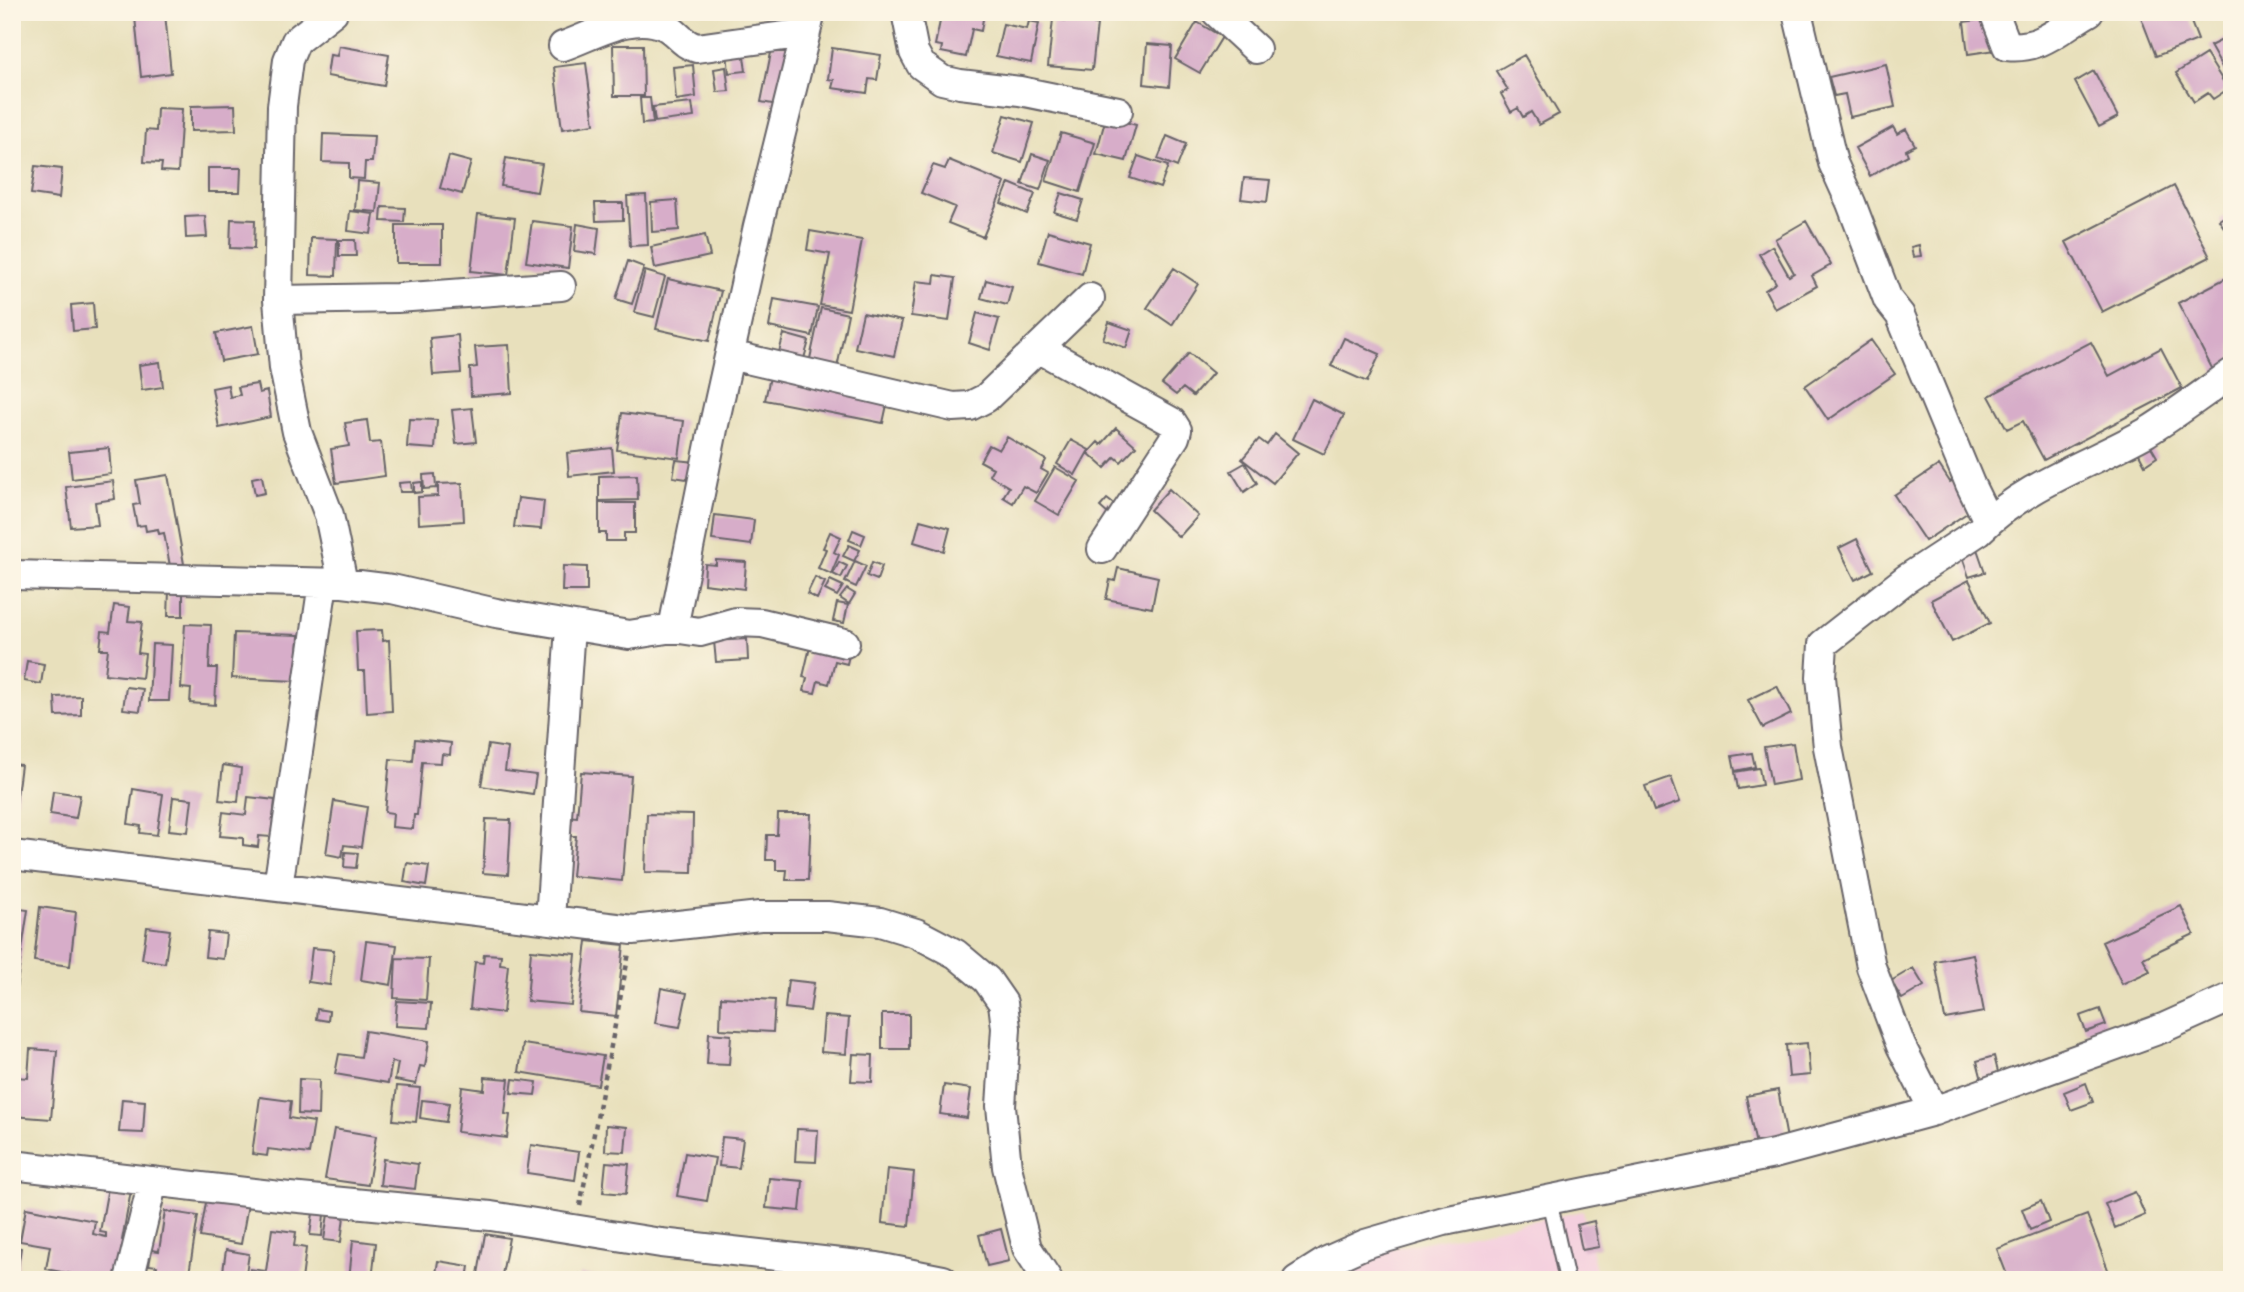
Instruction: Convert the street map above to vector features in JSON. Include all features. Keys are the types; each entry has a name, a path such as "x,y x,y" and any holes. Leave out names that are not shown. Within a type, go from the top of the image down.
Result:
{"street":[{"path":"278,887 333,583 329,515 297,432 284,368 278,300 282,106 288,60 296,41 333,12"},
{"path":"906,12 914,52 921,65 942,80 1020,91 1118,111"},
{"path":"1216,12 1256,49"},
{"path":"1797,12 1833,163 1888,300 1900,315 1988,521"},
{"path":"1994,12 2007,46 2020,48 2043,41 2089,12"},
{"path":"563,46 626,23 664,26 688,46 697,48 808,22 758,226 673,628"},
{"path":"278,300 397,298 561,286"},
{"path":"730,355 953,407 970,406 986,398 1090,298"},
{"path":"1038,348 1172,422 1177,430 1102,549"},
{"path":"1934,1111 1901,1046 1871,967 1828,747 1821,677 1823,644 1906,579 2034,489 2147,432 2232,373"},
{"path":"12,575 333,583 392,589 496,613 629,635 673,628 700,632 736,622 762,623 845,643"},
{"path":"550,919 570,627"},
{"path":"12,855 633,930 760,916 827,916 880,922 916,933 956,954 987,980 1003,1003 1006,1028 1001,1106 1007,1167 1027,1248 1048,1280"},
{"path":"1297,1280 1337,1269 1365,1244 1444,1221 1774,1154 1934,1111 2163,1028 2232,997"},
{"path":"12,1165 289,1197 491,1216 661,1243 877,1267 943,1280"},
{"path":"129,1280 153,1181"}],"lane":[{"path":"1549,1200 1567,1280"}],"path":[{"path":"575,1231 633,930"}],"shaded area":[{"path":"1583,1211 1598,1280 1301,1280 1327,1261"}],"building":[{"path":"942,12 984,13 981,31 972,29 966,57 941,52 942,46 935,45"},
{"path":"2139,12 2172,12 2173,16 2187,12 2198,40 2156,56"},
{"path":"165,14 171,73 141,77 135,17"},
{"path":"1991,18 1996,50 1968,54 1964,22"},
{"path":"1053,19 1097,24 1092,70 1048,66"},
{"path":"1029,21 1039,23 1031,63 996,56 1003,24 1027,29"},
{"path":"1197,22 1222,37 1200,73 1175,59"},
{"path":"2232,35 2232,85 2210,46"},
{"path":"773,43 795,47 784,106 761,102"},
{"path":"1147,44 1172,46 1169,87 1144,84"},
{"path":"613,45 643,45 644,96 614,96"},
{"path":"339,46 389,55 384,86 327,76 330,55 337,56"},
{"path":"832,48 881,55 877,80 869,79 867,93 832,88 834,80 828,79"},
{"path":"743,50 746,71 729,73 727,52"},
{"path":"2206,54 2228,89 2213,99 2208,93 2194,102 2176,73"},
{"path":"1524,55 1559,114 1539,125 1531,112 1523,117 1518,108 1511,112 1501,94 1508,90 1496,71"},
{"path":"586,63 594,124 562,129 554,67"},
{"path":"1886,64 1895,107 1850,117 1845,94 1834,96 1829,77"},
{"path":"693,65 696,97 676,100 673,67"},
{"path":"726,67 729,91 717,92 714,69"},
{"path":"2094,71 2118,117 2099,127 2075,82"},
{"path":"640,98 650,98 653,123 642,124"},
{"path":"692,103 694,117 655,122 653,107"},
{"path":"235,105 236,130 191,131 191,106"},
{"path":"157,108 182,109 178,172 161,171 162,163 144,162 146,130 156,131"},
{"path":"1005,115 1034,123 1022,162 993,153"},
{"path":"1106,117 1136,125 1126,161 1096,154"},
{"path":"1893,127 1897,134 1906,129 1915,145 1906,150 1908,155 1870,176 1855,148"},
{"path":"1061,133 1095,143 1080,192 1046,181"},
{"path":"323,134 374,136 372,162 365,162 364,179 349,178 349,163 322,162"},
{"path":"1167,136 1186,144 1177,167 1158,159"},
{"path":"1032,154 1050,160 1040,190 1022,184"},
{"path":"449,156 471,162 462,194 440,188"},
{"path":"1138,156 1168,166 1160,188 1130,178"},
{"path":"506,158 542,164 537,192 501,186"},
{"path":"949,160 1005,183 983,237 948,223 955,207 921,193 933,165 945,169"},
{"path":"35,166 62,169 59,198 31,194"},
{"path":"208,168 241,168 240,192 208,192"},
{"path":"1244,178 1270,180 1267,202 1241,199"},
{"path":"357,181 380,183 377,212 355,210"},
{"path":"1009,183 1035,194 1027,214 1001,203"},
{"path":"2174,186 2210,257 2102,312 2066,242"},
{"path":"1061,193 1083,200 1077,219 1054,212"},
{"path":"646,195 648,245 630,246 627,196"},
{"path":"677,200 679,230 652,232 651,202"},
{"path":"595,203 623,203 623,220 596,221"},
{"path":"382,207 405,208 404,222 381,221"},
{"path":"350,211 374,214 371,234 348,231"},
{"path":"2232,212 2232,239 2219,220"},
{"path":"478,214 515,218 508,275 471,271"},
{"path":"205,216 207,237 186,238 185,217"},
{"path":"231,219 255,220 254,249 230,248"},
{"path":"532,221 573,226 568,268 526,262"},
{"path":"1806,221 1831,265 1812,276 1817,286 1775,309 1765,290 1776,283 1759,254 1772,246 1789,276 1794,273 1775,239"},
{"path":"577,224 599,228 596,254 574,251"},
{"path":"396,225 442,225 442,263 396,263"},
{"path":"810,231 862,240 849,310 820,305 830,254 807,250"},
{"path":"1048,231 1090,243 1082,274 1039,262"},
{"path":"705,235 710,256 655,268 651,247"},
{"path":"311,238 337,239 336,276 310,275"},
{"path":"339,240 355,240 356,256 339,256"},
{"path":"1919,245 1921,256 1913,257 1911,247"},
{"path":"628,261 644,267 632,304 616,299"},
{"path":"1174,268 1198,284 1172,325 1147,308"},
{"path":"645,271 665,277 654,317 634,312"},
{"path":"935,275 955,278 949,321 911,316 916,281 934,283"},
{"path":"2232,275 2232,366 2215,374 2178,303"},
{"path":"668,279 721,291 709,341 656,329"},
{"path":"986,280 1012,287 1007,305 981,298"},
{"path":"774,299 818,307 812,336 769,327"},
{"path":"93,303 95,329 73,331 71,305"},
{"path":"821,308 848,314 836,373 808,368"},
{"path":"863,313 902,321 894,356 855,348"},
{"path":"977,313 999,319 990,350 969,343"},
{"path":"1109,322 1132,330 1126,348 1103,339"},
{"path":"253,326 258,354 221,361 216,333"},
{"path":"784,334 809,341 801,369 776,363"},
{"path":"458,335 461,373 433,375 430,338"},
{"path":"1344,338 1380,354 1367,382 1331,366"},
{"path":"1871,340 1895,374 1828,420 1805,386"},
{"path":"2091,342 2109,376 2161,348 2182,388 2044,460 2023,421 2007,429 1989,396"},
{"path":"509,345 512,393 471,396 470,368 477,367 475,347"},
{"path":"1189,353 1213,373 1193,396 1183,388 1176,395 1162,384"},
{"path":"160,362 163,387 142,390 139,365"},
{"path":"770,377 888,400 883,423 765,400"},
{"path":"257,384 259,393 267,391 271,417 219,428 212,388 228,385 230,397 240,395 238,387"},
{"path":"1312,399 1344,415 1324,454 1293,439"},
{"path":"472,408 476,442 456,444 452,410"},
{"path":"622,413 684,421 679,458 617,450"},
{"path":"409,419 437,420 435,449 407,447"},
{"path":"367,420 370,443 381,442 385,476 336,483 331,449 349,446 345,423"},
{"path":"1116,428 1136,446 1121,462 1115,457 1105,468 1088,453 1098,442 1101,445"},
{"path":"1275,434 1298,453 1273,483 1242,459 1259,439 1267,445"},
{"path":"1007,437 1046,460 1041,469 1048,473 1036,493 1023,486 1013,503 1003,497 1009,487 989,475 993,468 980,461 989,445 999,450"},
{"path":"1071,440 1089,450 1075,475 1057,464"},
{"path":"2149,443 2157,457 2145,465 2137,450"},
{"path":"109,448 111,474 72,479 69,452"},
{"path":"612,448 614,471 569,476 567,453"},
{"path":"676,460 696,462 694,480 673,477"},
{"path":"1245,463 1257,483 1244,492 1231,471"},
{"path":"1939,465 1950,482 1954,480 1970,511 1925,541 1894,495"},
{"path":"1055,467 1079,481 1059,515 1035,501"},
{"path":"435,474 436,488 424,489 423,475"},
{"path":"168,475 184,564 170,566 164,533 159,534 158,529 146,531 145,525 137,526 133,505 140,504 136,480"},
{"path":"637,475 638,500 599,501 599,476"},
{"path":"262,476 265,493 255,495 252,478"},
{"path":"113,481 115,499 95,502 98,525 71,527 66,487"},
{"path":"411,482 412,492 400,492 399,483"},
{"path":"422,482 422,492 414,493 414,483"},
{"path":"462,483 464,521 419,524 418,497 438,496 438,484"},
{"path":"1169,489 1198,516 1179,537 1150,510"},
{"path":"518,498 544,501 541,529 514,527"},
{"path":"1107,499 1116,506 1109,515 1100,507"},
{"path":"599,503 635,503 635,533 624,533 624,541 606,541 606,533 599,533"},
{"path":"715,515 754,520 751,545 712,540"},
{"path":"920,520 950,528 944,551 914,542"},
{"path":"853,530 865,535 861,545 849,540"},
{"path":"830,532 841,537 834,552 839,555 831,574 818,568"},
{"path":"1857,539 1873,571 1855,580 1839,548"},
{"path":"849,545 860,550 854,561 843,556"},
{"path":"1977,549 1985,572 1969,577 1961,554"},
{"path":"716,560 746,562 744,589 704,584 705,564 716,565"},
{"path":"855,561 866,566 856,587 845,582"},
{"path":"839,562 847,566 841,578 833,574"},
{"path":"872,562 882,566 877,580 867,576"},
{"path":"563,566 587,567 587,591 562,591"},
{"path":"1118,568 1158,577 1152,608 1106,599 1110,580 1115,581"},
{"path":"815,577 825,582 817,599 807,594"},
{"path":"830,580 843,586 837,596 825,590"},
{"path":"1969,580 1990,623 1952,642 1931,600"},
{"path":"847,589 855,594 849,604 840,598"},
{"path":"169,591 183,591 183,616 168,616"},
{"path":"837,603 848,605 844,623 833,621"},
{"path":"114,605 130,607 128,621 142,622 138,653 145,654 142,678 105,674 108,649 100,649 102,631 110,632"},
{"path":"185,624 211,625 209,668 217,668 215,705 190,703 191,689 181,688"},
{"path":"382,630 383,641 389,640 392,711 367,713 365,671 358,671 356,631"},
{"path":"234,633 299,635 297,681 232,678"},
{"path":"747,639 748,660 716,662 714,641"},
{"path":"152,644 172,645 169,701 149,701"},
{"path":"851,646 847,664 835,661 829,684 818,681 815,693 804,691 807,678 803,677 810,647"},
{"path":"27,661 44,664 41,684 24,681"},
{"path":"1777,686 1791,714 1763,728 1748,700"},
{"path":"126,687 143,689 140,711 123,709"},
{"path":"81,696 81,715 56,716 55,697"},
{"path":"415,739 451,743 450,755 442,754 441,763 422,762 417,815 414,815 413,829 392,827 393,813 385,812 390,759 413,761"},
{"path":"1793,743 1799,780 1771,785 1764,747"},
{"path":"488,745 508,748 505,771 536,775 533,794 481,786"},
{"path":"1752,753 1755,767 1735,771 1732,756"},
{"path":"12,764 21,765 15,811 12,810"},
{"path":"223,765 241,768 238,802 219,800"},
{"path":"1759,768 1762,785 1738,789 1735,772"},
{"path":"581,772 631,776 622,881 572,876 576,836 565,836 566,816 577,817"},
{"path":"1671,777 1680,802 1654,811 1645,786"},
{"path":"133,789 163,794 157,835 140,833 141,826 128,824"},
{"path":"53,791 80,795 76,818 50,814"},
{"path":"173,797 192,799 188,832 169,830"},
{"path":"248,797 275,800 271,837 259,836 258,847 243,845 243,838 220,836 223,812 246,815"},
{"path":"334,801 367,807 361,847 344,845 342,857 326,854"},
{"path":"647,814 693,815 692,873 645,872"},
{"path":"778,814 811,814 808,880 786,880 787,870 776,870 776,860 766,860 767,835 777,835"},
{"path":"486,819 511,820 508,875 483,873"},
{"path":"345,852 358,853 356,868 344,867"},
{"path":"407,863 429,866 426,886 404,882"},
{"path":"2181,906 2194,934 2143,958 2150,971 2122,984 2102,942"},
{"path":"40,907 76,912 70,966 34,961"},
{"path":"12,908 28,910 15,996 12,995"},
{"path":"147,927 170,930 165,963 142,959"},
{"path":"208,932 226,934 223,959 205,957"},
{"path":"366,941 397,945 391,985 361,980"},
{"path":"587,941 624,945 616,1016 579,1012"},
{"path":"312,948 334,950 330,985 308,982"},
{"path":"531,950 576,954 571,1005 527,1001"},
{"path":"484,954 501,955 500,964 508,965 503,1013 470,1009 475,962 483,963"},
{"path":"1973,954 1984,1012 1945,1019 1935,961"},
{"path":"396,958 429,959 426,1000 394,998"},
{"path":"1913,968 1924,986 1902,999 1891,981"},
{"path":"788,980 814,983 810,1011 785,1008"},
{"path":"661,988 687,993 680,1027 655,1023"},
{"path":"721,997 775,1000 773,1032 720,1029"},
{"path":"397,1001 431,1003 429,1028 395,1026"},
{"path":"317,1009 329,1011 328,1021 316,1019"},
{"path":"2100,1009 2106,1025 2086,1032 2080,1016"},
{"path":"882,1014 909,1014 909,1049 882,1049"},
{"path":"824,1016 849,1018 846,1054 821,1052"},
{"path":"365,1031 429,1041 425,1067 420,1066 416,1084 395,1080 398,1063 392,1062 388,1083 335,1074 339,1054 361,1057"},
{"path":"709,1033 731,1035 729,1065 707,1064"},
{"path":"1807,1043 1810,1075 1789,1077 1786,1045"},
{"path":"523,1044 603,1056 598,1085 519,1072"},
{"path":"30,1049 57,1051 51,1119 13,1116 16,1077 28,1078"},
{"path":"853,1054 873,1055 872,1082 851,1081"},
{"path":"1994,1056 1999,1076 1982,1080 1977,1061"},
{"path":"485,1077 509,1079 505,1114 510,1115 507,1138 457,1132 462,1087 484,1090"},
{"path":"299,1079 319,1080 318,1115 298,1114"},
{"path":"513,1079 537,1082 535,1095 511,1093"},
{"path":"2086,1083 2093,1102 2071,1110 2064,1092"},
{"path":"944,1085 971,1089 967,1118 940,1114"},
{"path":"397,1086 420,1088 416,1122 393,1120"},
{"path":"1778,1090 1787,1139 1756,1145 1746,1096"},
{"path":"260,1097 291,1101 289,1118 314,1122 309,1154 268,1149 267,1156 252,1154"},
{"path":"122,1099 145,1101 143,1133 119,1132"},
{"path":"422,1100 449,1103 446,1122 420,1118"},
{"path":"606,1125 627,1127 625,1152 605,1151"},
{"path":"334,1129 376,1136 368,1185 325,1179"},
{"path":"797,1129 818,1130 816,1162 795,1161"},
{"path":"722,1137 743,1139 739,1168 719,1166"},
{"path":"531,1145 579,1152 575,1180 527,1173"},
{"path":"685,1153 715,1158 707,1201 677,1196"},
{"path":"383,1159 418,1164 415,1189 380,1185"},
{"path":"606,1162 629,1164 626,1194 603,1192"},
{"path":"887,1169 914,1172 909,1226 882,1223"},
{"path":"769,1178 803,1181 800,1211 766,1208"},
{"path":"108,1187 131,1191 122,1240 130,1241 122,1280 102,1280 46,1269 50,1246 20,1241 26,1208 95,1221 93,1234 106,1237 106,1233 100,1232"},
{"path":"2135,1192 2145,1215 2115,1228 2105,1204"},
{"path":"207,1197 248,1204 241,1244 200,1237"},
{"path":"2041,1201 2049,1222 2030,1230 2022,1209"},
{"path":"165,1211 198,1216 188,1280 154,1280 157,1266 149,1265 152,1250 159,1251"},
{"path":"313,1213 324,1214 322,1236 310,1235"},
{"path":"328,1214 344,1216 341,1242 324,1240"},
{"path":"2087,1215 2112,1280 2009,1280 1997,1249"},
{"path":"1594,1221 1599,1247 1582,1250 1577,1225"},
{"path":"272,1229 296,1232 294,1246 306,1248 302,1280 249,1280 250,1269 266,1271"},
{"path":"1001,1229 1009,1261 987,1266 979,1235"},
{"path":"485,1234 509,1238 501,1280 477,1280"},
{"path":"353,1240 376,1243 372,1280 349,1280"},
{"path":"12,1246 21,1248 16,1280 12,1280"},
{"path":"226,1250 249,1254 245,1280 222,1278"},
{"path":"438,1261 469,1266 467,1280 435,1280"},
{"path":"580,1274 608,1278 580,1280"}]}
